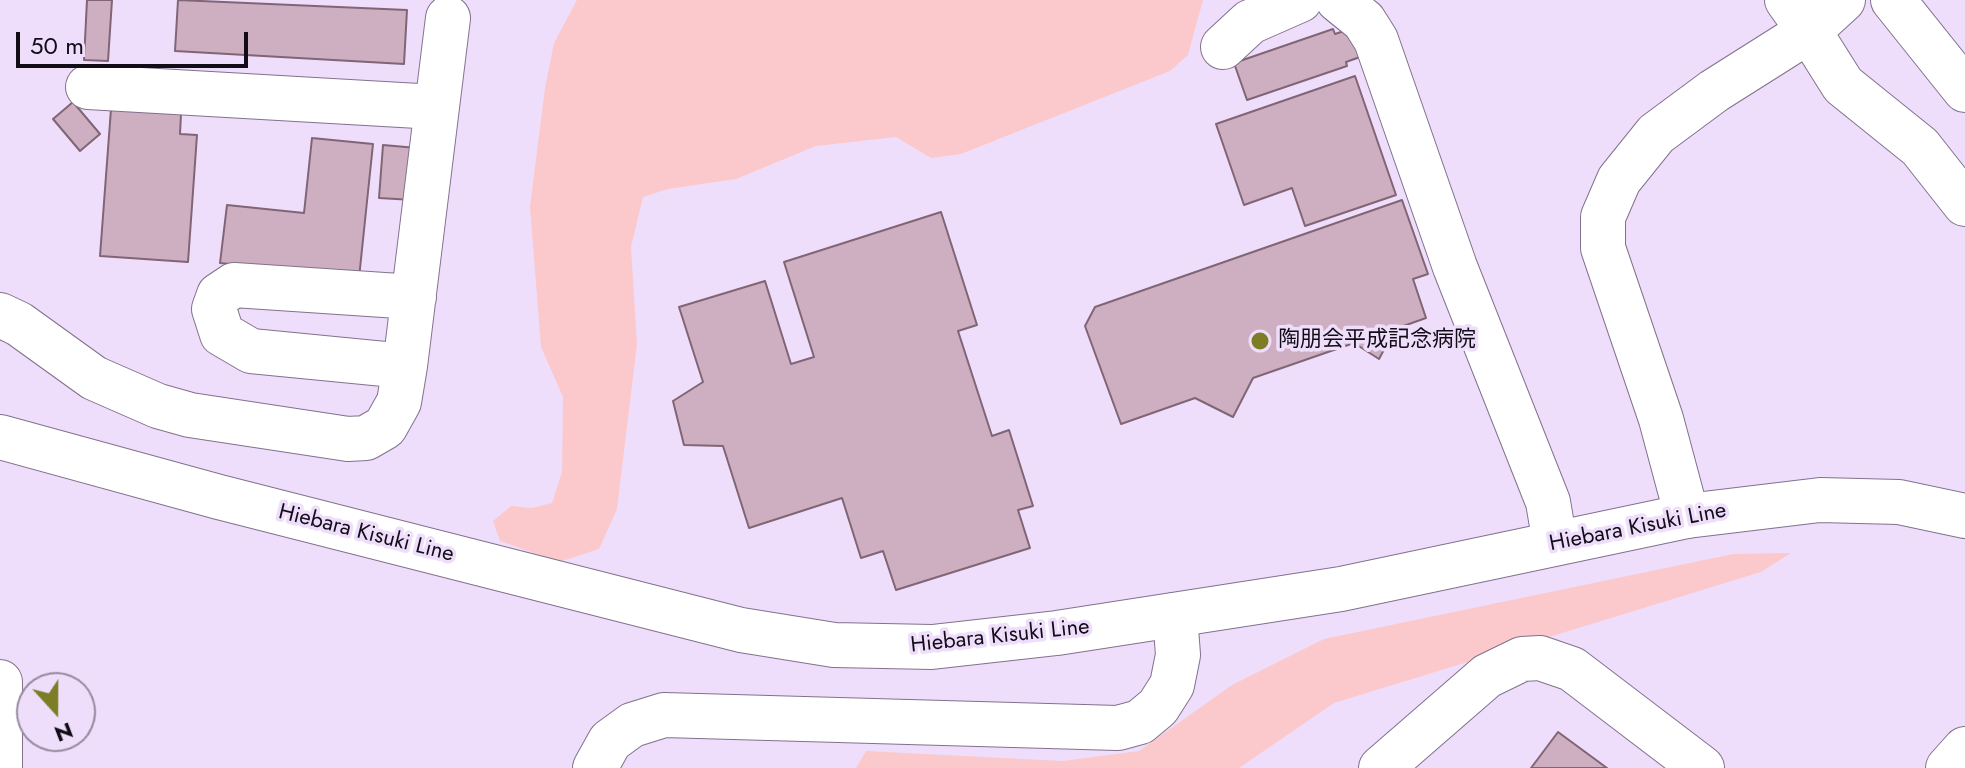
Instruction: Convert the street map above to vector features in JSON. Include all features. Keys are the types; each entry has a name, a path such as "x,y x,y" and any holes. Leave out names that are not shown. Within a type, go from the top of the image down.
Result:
{"street":[{"path":"1223,47 1250,22 1300,0"},
{"path":"1338,0 1364,21 1376,40 1455,267 1548,502 1555,543"},
{"path":"1687,516 1661,419 1603,248 1603,217 1619,180 1656,134 1798,16 1843,0"},
{"path":"1893,0 1965,90"},
{"path":"1798,16 1843,85 1920,147 1965,204"},
{"path":"0,315 19,324 94,378 158,406 190,415 348,439 376,433 392,419 399,402 448,18"},
{"path":"88,87 436,107"},
{"path":"405,366 251,351 227,340 215,322 215,301 226,288 250,284 414,297"},
{"path":"250,284 355,361"},
{"name":"Hiebara Kisuki Line","path":"0,437 219,497 741,630 834,645 932,647 1175,615 1341,589 1687,516 1820,500 1899,502 1965,516"},
{"path":"595,768 610,741 632,725 664,715 1118,728 1140,722 1158,707 1172,685 1178,655 1175,615"},
{"path":"1381,768 1487,676 1522,659 1540,658 1572,669 1702,768"},
{"path":"0,682 0,768"},
{"path":"1948,768 1965,749"}],"shaded area":[{"path":"577,0 1203,0 1188,55 1170,71 961,154 931,158 896,137 816,146 736,179 668,189 643,197 631,247 637,344 617,509 599,549 559,562 500,541 493,521 511,506 532,508 552,503 562,472 563,397 541,347 530,207 554,43"},
{"path":"1791,553 1761,572 1334,703 1239,768 856,768 866,751 1063,761 1139,751 1232,685 1324,639 1733,554"}],"building":[{"path":"87,0 112,0 108,61 84,60"},
{"path":"178,0 407,10 404,64 175,51"},
{"path":"1333,29 1335,34 1350,29 1360,57 1346,62 1347,66 1247,100 1234,63"},
{"path":"1355,76 1396,195 1305,226 1292,188 1244,205 1216,124"},
{"path":"73,102 100,134 80,151 53,119"},
{"path":"111,109 181,114 180,134 197,135 188,262 100,256"},
{"path":"312,138 373,144 359,278 220,263 227,205 304,213"},
{"path":"383,145 417,148 413,200 379,198"},
{"path":"1402,200 1428,274 1413,279 1426,318 1395,329 1379,359 1354,343 1253,378 1233,417 1195,398 1121,424 1085,326 1095,307"},
{"path":"941,212 977,325 958,331 992,436 1009,430 1033,506 1018,510 1030,548 896,590 883,551 861,558 842,498 749,528 723,446 684,445 673,401 703,382 679,307 765,281 791,364 814,357 784,262"},
{"path":"1558,732 1607,768 1531,768"}],"place":[{"name":"陶朋会平成記念病院","path":"1260,341"}]}
